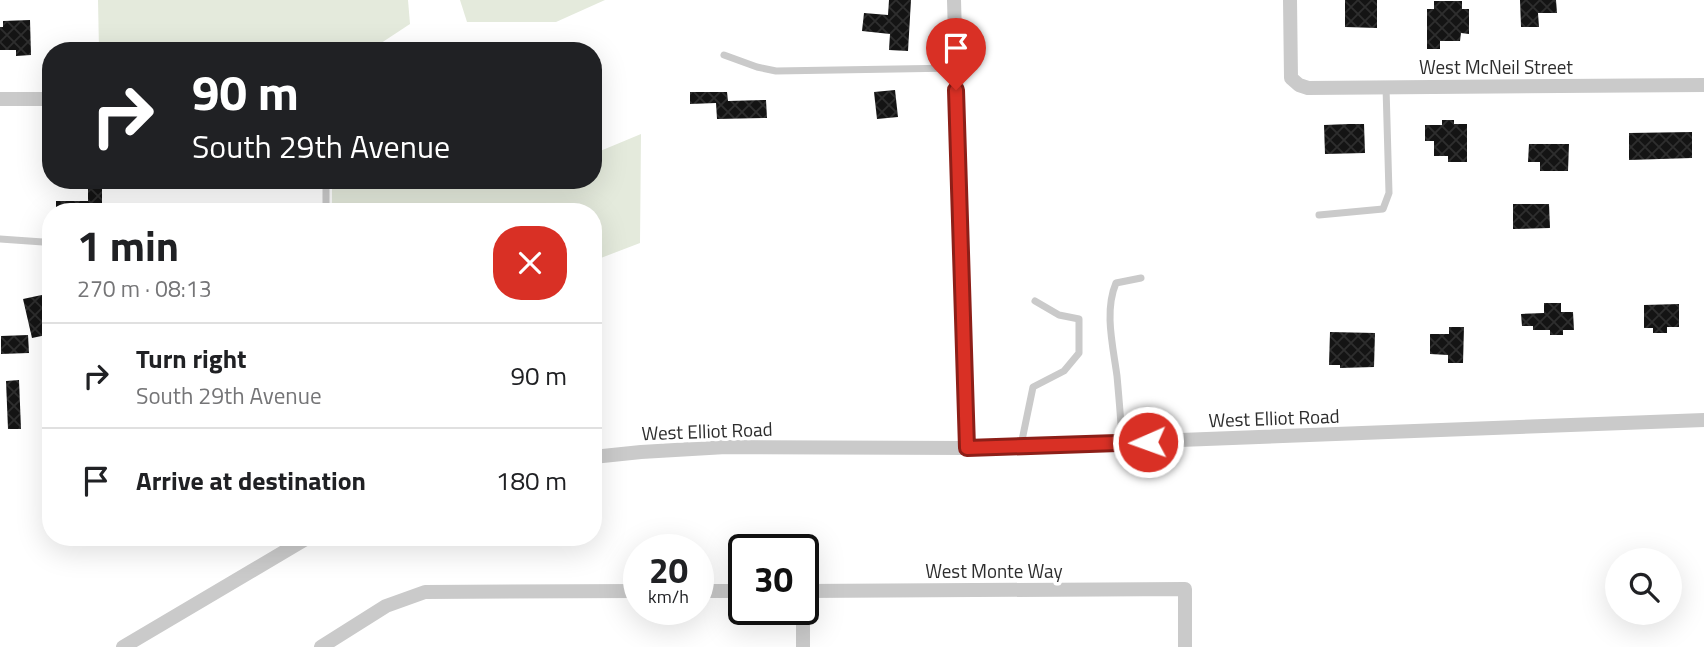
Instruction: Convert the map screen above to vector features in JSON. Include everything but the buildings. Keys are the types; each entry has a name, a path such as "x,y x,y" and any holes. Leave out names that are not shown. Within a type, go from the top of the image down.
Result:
{"street":[{"path":"954,0 967,448"},
{"name":"West McNeil Street","path":"1290,0 1291,78 1308,88 1704,85"},
{"path":"0,99 42,100"},
{"name":"West Elliot Road","path":"602,456 726,447 967,448 1704,420"},
{"path":"123,647 294,546"},
{"name":"West Monte Way","path":"819,591 1185,589 1185,647"},
{"path":"321,647 386,606 425,592 623,591"},
{"path":"803,625 803,647"}],"lane":[{"path":"723,55 776,71 956,68"},
{"path":"1319,215 1383,209 1389,193 1386,87"},
{"path":"0,239 42,242"},
{"path":"1122,442 1111,325 1111,295 1116,283 1141,278"},
{"path":"1020,446 1033,387 1064,371 1079,353 1079,319 1059,315 1035,301"}],"shaded area":[{"path":"98,0 408,0 410,24 383,42 99,42"},
{"path":"460,0 605,0 556,22 467,22"},
{"path":"641,134 640,243 602,258 602,203 332,203 332,189 602,189 602,150"}],"route":[{"path":"956,90 967,448 1148,442"}]}
